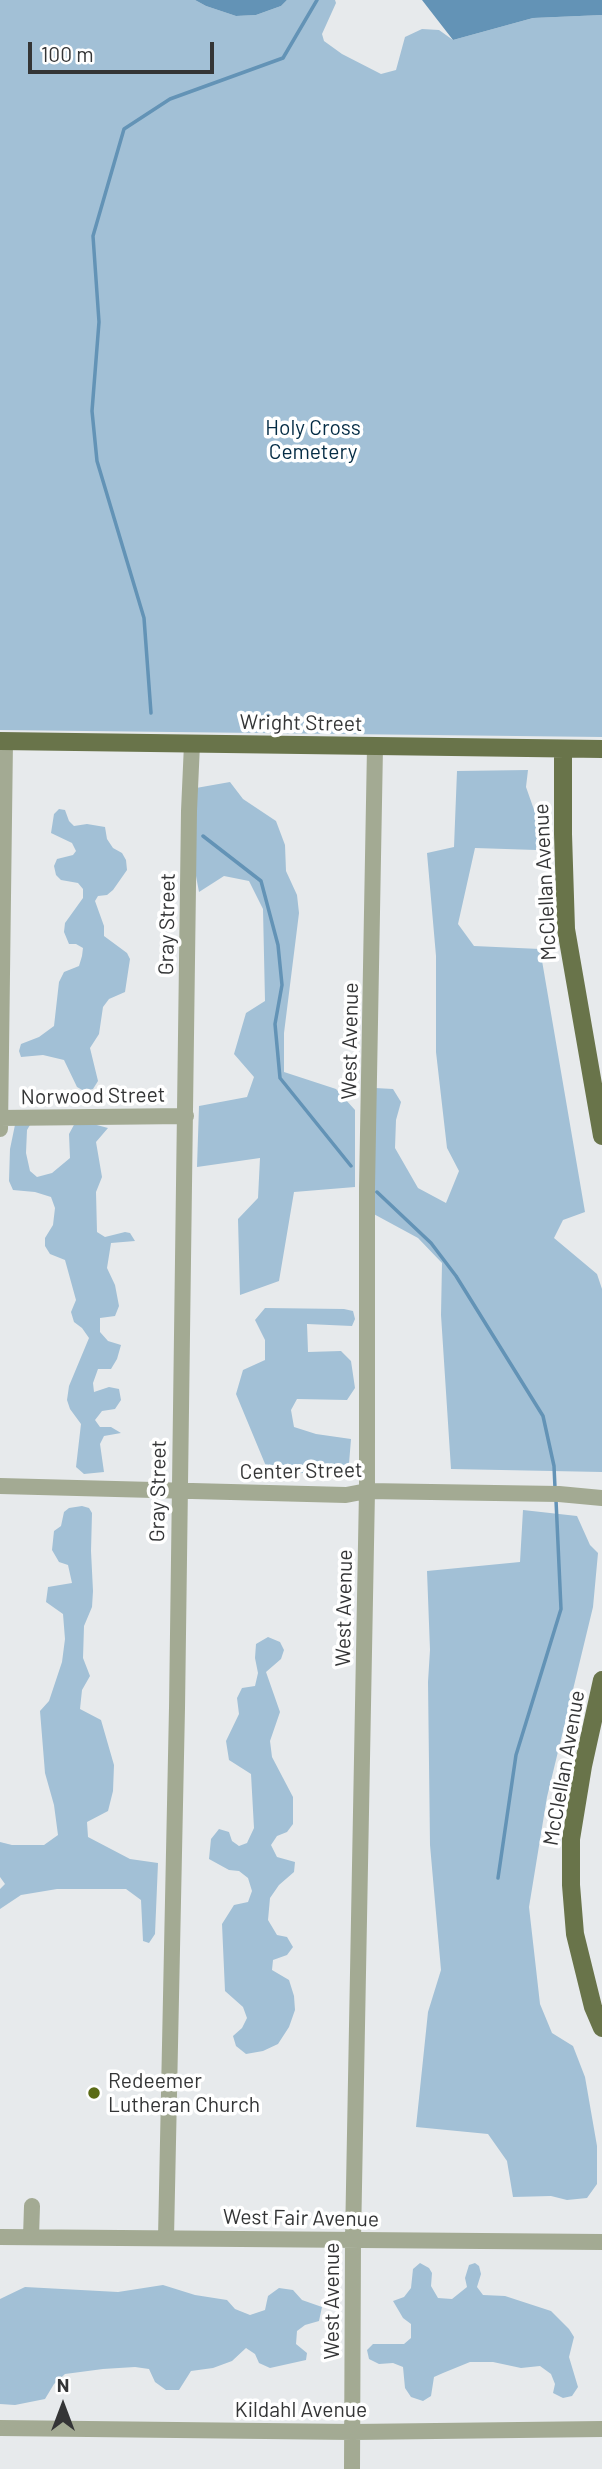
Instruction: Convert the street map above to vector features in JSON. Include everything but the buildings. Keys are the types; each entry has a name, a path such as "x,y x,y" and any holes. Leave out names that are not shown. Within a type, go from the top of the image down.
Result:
{"main road":[{"name":"Wright Street","path":"3,741 602,750"},
{"name":"McClellan Avenue","path":"563,749 566,929 602,1136"},
{"name":"McClellan Avenue","path":"602,1680 573,1827 571,1885 575,1934 581,1964 602,2028"}],"street":[{"path":"0,1129 3,741"},
{"name":"Gray Street","path":"166,2238 192,744"},
{"name":"West Avenue","path":"352,2469 353,2240 367,1491 367,1187 375,747"},
{"name":"Norwood Street","path":"0,1118 186,1116"},
{"name":"Center Street","path":"0,1486 346,1495 367,1491 559,1494 602,1498"},
{"path":"31,2237 32,2206"},
{"name":"West Fair Avenue","path":"0,2237 602,2242"},
{"name":"Kildahl Avenue","path":"0,2428 352,2432 602,2429"}],"green space":[{"name":"Holy Cross Cemetery","path":"0,0 195,0 236,16 256,15 281,6 287,0 335,0 322,34 324,41 342,54 381,74 396,70 405,37 422,29 439,30 453,40 533,18 602,15 602,737 0,730"},
{"path":"528,770 526,787 539,824 536,850 475,848 458,924 474,946 540,949 585,1212 563,1220 554,1238 597,1274 602,1289 602,1472 451,1469 441,1315 442,1263 418,1238 370,1212 375,1088 393,1089 401,1102 396,1120 395,1148 418,1188 446,1203 459,1171 447,1148 436,1052 436,956 427,853 454,847 457,771"},
{"path":"230,782 243,799 276,821 285,845 286,871 297,895 299,913 284,1033 284,1072 336,1089 355,1110 355,1187 294,1192 279,1281 240,1295 238,1219 258,1198 260,1158 197,1167 199,1106 247,1097 254,1077 234,1054 246,1013 265,1001 263,909 249,881 224,876 199,892 196,876 196,788"},
{"path":"59,809 65,810 74,826 87,824 105,827 107,839 113,848 122,853 127,870 113,890 107,895 98,896 95,901 104,926 104,936 127,953 130,959 125,992 109,999 103,1007 99,1034 90,1048 98,1081 93,1089 84,1091 77,1087 64,1060 43,1055 21,1057 19,1051 21,1044 39,1037 54,1026 59,982 64,972 79,966 82,956 83,948 69,944 64,932 65,923 83,898 83,889 78,883 61,880 56,875 54,866 57,859 73,855 76,851 72,843 51,833 54,814"},
{"path":"16,1120 30,1125 27,1130 26,1153 30,1171 37,1177 52,1173 70,1158 69,1134 75,1123 108,1128 96,1142 102,1177 96,1192 97,1232 105,1237 130,1233 135,1241 111,1243 107,1268 115,1285 119,1306 115,1316 100,1318 100,1332 108,1341 121,1345 111,1369 98,1369 93,1383 94,1392 109,1387 119,1389 121,1400 115,1409 102,1411 95,1420 100,1427 111,1427 121,1433 104,1436 100,1444 104,1472 84,1474 76,1467 81,1424 67,1400 69,1386 89,1338 74,1322 71,1312 76,1300 65,1260 50,1254 45,1246 45,1238 53,1225 55,1208 51,1197 13,1190 9,1181 10,1149"},
{"path":"265,1308 353,1311 355,1319 352,1326 307,1324 308,1352 341,1351 351,1361 355,1388 347,1400 297,1399 291,1410 294,1427 316,1434 351,1439 348,1476 268,1471 236,1394 243,1370 265,1360 265,1340 255,1320"},
{"path":"69,1508 89,1508 92,1513 93,1591 92,1607 84,1626 83,1658 90,1676 82,1690 80,1709 101,1720 114,1765 113,1791 108,1811 87,1822 88,1837 130,1859 158,1863 155,1934 149,1943 143,1941 141,1900 126,1889 57,1889 21,1895 0,1909 0,1889 5,1884 0,1877 0,1842 12,1845 44,1845 58,1835 54,1805 45,1773 40,1711 49,1701 62,1662 65,1639 63,1614 46,1602 48,1587 72,1583 68,1565 59,1562 52,1550 54,1531 61,1526 64,1512"},
{"path":"523,1510 577,1516 590,1545 598,1553 593,1607 547,1797 529,1907 540,2004 552,2033 573,2046 585,2077 597,2146 597,2184 587,2198 567,2200 551,2196 513,2197 507,2161 488,2134 416,2127 428,2012 441,1970 430,1845 430,1650 427,1571 520,1562"},
{"path":"268,1637 280,1642 284,1650 281,1659 266,1672 280,1712 270,1741 272,1757 293,1797 293,1824 287,1832 277,1836 271,1845 277,1857 295,1862 294,1872 279,1885 270,1898 268,1920 277,1935 287,1937 293,1947 287,1955 273,1960 272,1970 289,1980 295,2010 289,2027 278,2044 263,2051 246,2054 236,2046 233,2036 242,2028 247,2018 243,2007 225,1991 222,1924 234,1905 248,1902 252,1891 248,1878 239,1871 229,1870 209,1859 211,1839 219,1829 229,1832 232,1841 239,1846 247,1843 254,1828 251,1774 229,1760 226,1741 239,1714 237,1698 242,1688 255,1686 258,1673 256,1644"},
{"path":"420,2263 432,2273 431,2286 438,2298 452,2299 467,2287 465,2278 469,2265 475,2263 481,2274 477,2287 483,2295 505,2296 551,2311 574,2337 569,2357 578,2387 572,2396 563,2398 553,2393 555,2384 551,2374 540,2366 521,2368 493,2362 470,2362 434,2377 431,2396 423,2401 411,2397 405,2388 403,2367 393,2363 379,2364 369,2359 367,2350 373,2344 404,2344 411,2338 411,2324 403,2318 393,2301 404,2297 411,2288 413,2269"},
{"path":"163,2285 195,2295 227,2300 235,2309 250,2315 265,2310 268,2296 279,2288 293,2290 302,2300 322,2307 319,2321 305,2325 297,2331 296,2344 307,2353 306,2360 270,2368 259,2363 255,2354 246,2348 232,2361 213,2368 191,2371 179,2390 166,2390 155,2382 149,2369 135,2367 65,2374 54,2384 45,2399 15,2405 0,2404 0,2299 25,2287 118,2292"}],"shaded area":[{"path":"195,0 287,0 281,6 256,15 236,16"},
{"path":"422,0 602,0 602,15 533,18 453,40"}],"waterway":[{"path":"151,713 144,618 97,461 92,411 99,322 93,236 124,129 170,99 283,58 317,0"},
{"path":"203,836 261,881 278,945 282,985 275,1024 280,1078 351,1166"},
{"path":"377,1192 431,1243 456,1276 543,1416 554,1466 555,1488"},
{"path":"498,1878 516,1755 561,1609 556,1500"}],"place":[{"name":"Redeemer Lutheran Church","path":"94,2093"}]}
